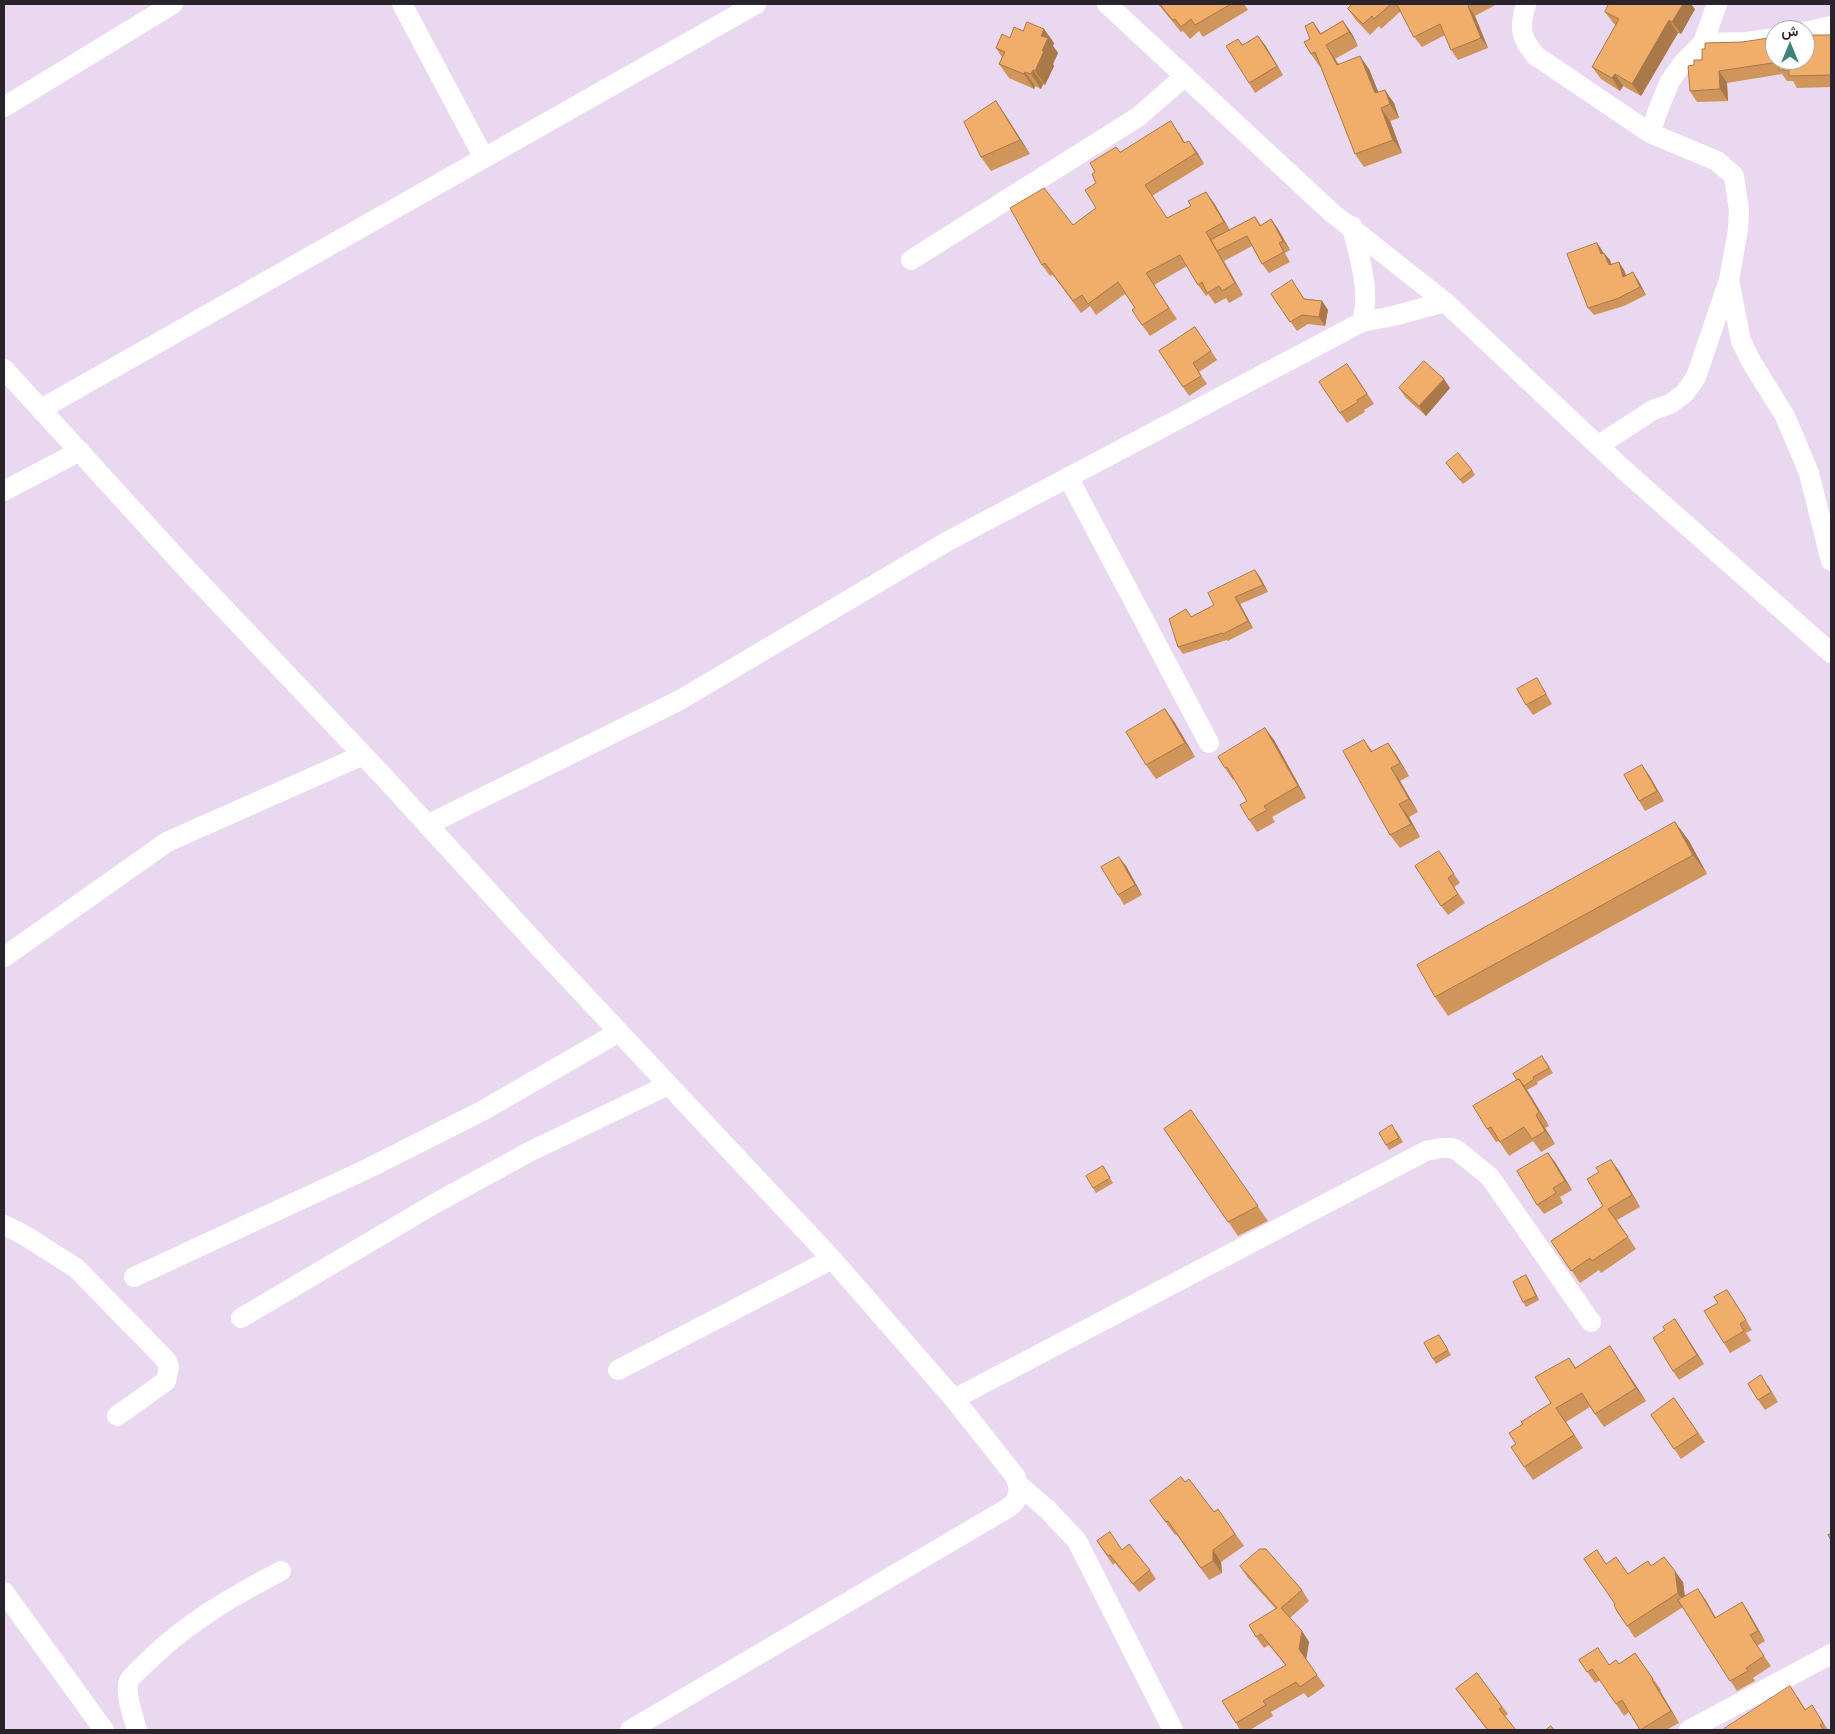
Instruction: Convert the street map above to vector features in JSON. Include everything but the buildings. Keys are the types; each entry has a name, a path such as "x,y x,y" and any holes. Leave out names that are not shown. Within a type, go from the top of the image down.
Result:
{"street":[{"path":"4,106 173,4"},
{"path":"402,4 484,158"},
{"path":"41,409 756,4"},
{"path":"1107,4 1331,212 1352,226 1445,302 1624,470 1831,653"},
{"path":"1526,4 1521,20 1523,37 1536,56 1650,133 1717,161 1734,176 1739,210 1738,230 1729,280 1696,377 1685,393 1670,404 1653,410 1599,445"},
{"path":"1650,133 1670,81 1683,63 1702,43 1717,4"},
{"path":"1815,30 1831,26"},
{"path":"1702,43 1748,42 1765,39"},
{"path":"911,260 1138,117 1185,76"},
{"path":"1352,226 1366,290 1362,322"},
{"path":"1729,280 1741,340 1752,363 1785,416 1810,472 1831,561"},
{"path":"427,825 680,700 948,540 1362,322 1445,302"},
{"path":"4,369 184,566 363,755 668,1085 832,1259 954,1399 1015,1476 1019,1485 1019,1494 1015,1503 1008,1508 630,1730"},
{"path":"4,491 80,451"},
{"path":"1068,477 1209,743"},
{"path":"4,957 167,842 363,755"},
{"path":"134,1277 370,1168 473,1116 619,1032"},
{"path":"241,1318 434,1204 529,1152 668,1085"},
{"path":"954,1399 1426,1151 1442,1148 1452,1148 1458,1151 1490,1177 1591,1322"},
{"path":"4,1225 24,1235 76,1268 166,1360 169,1367 166,1382 117,1416"},
{"path":"618,1370 832,1259"},
{"path":"1019,1485 1048,1510 1077,1541 1172,1730"},
{"path":"137,1730 129,1697 128,1683 133,1676 156,1653 192,1623 240,1592 281,1571"},
{"path":"4,1592 104,1730"},
{"path":"1689,1730 1831,1654"}]}
